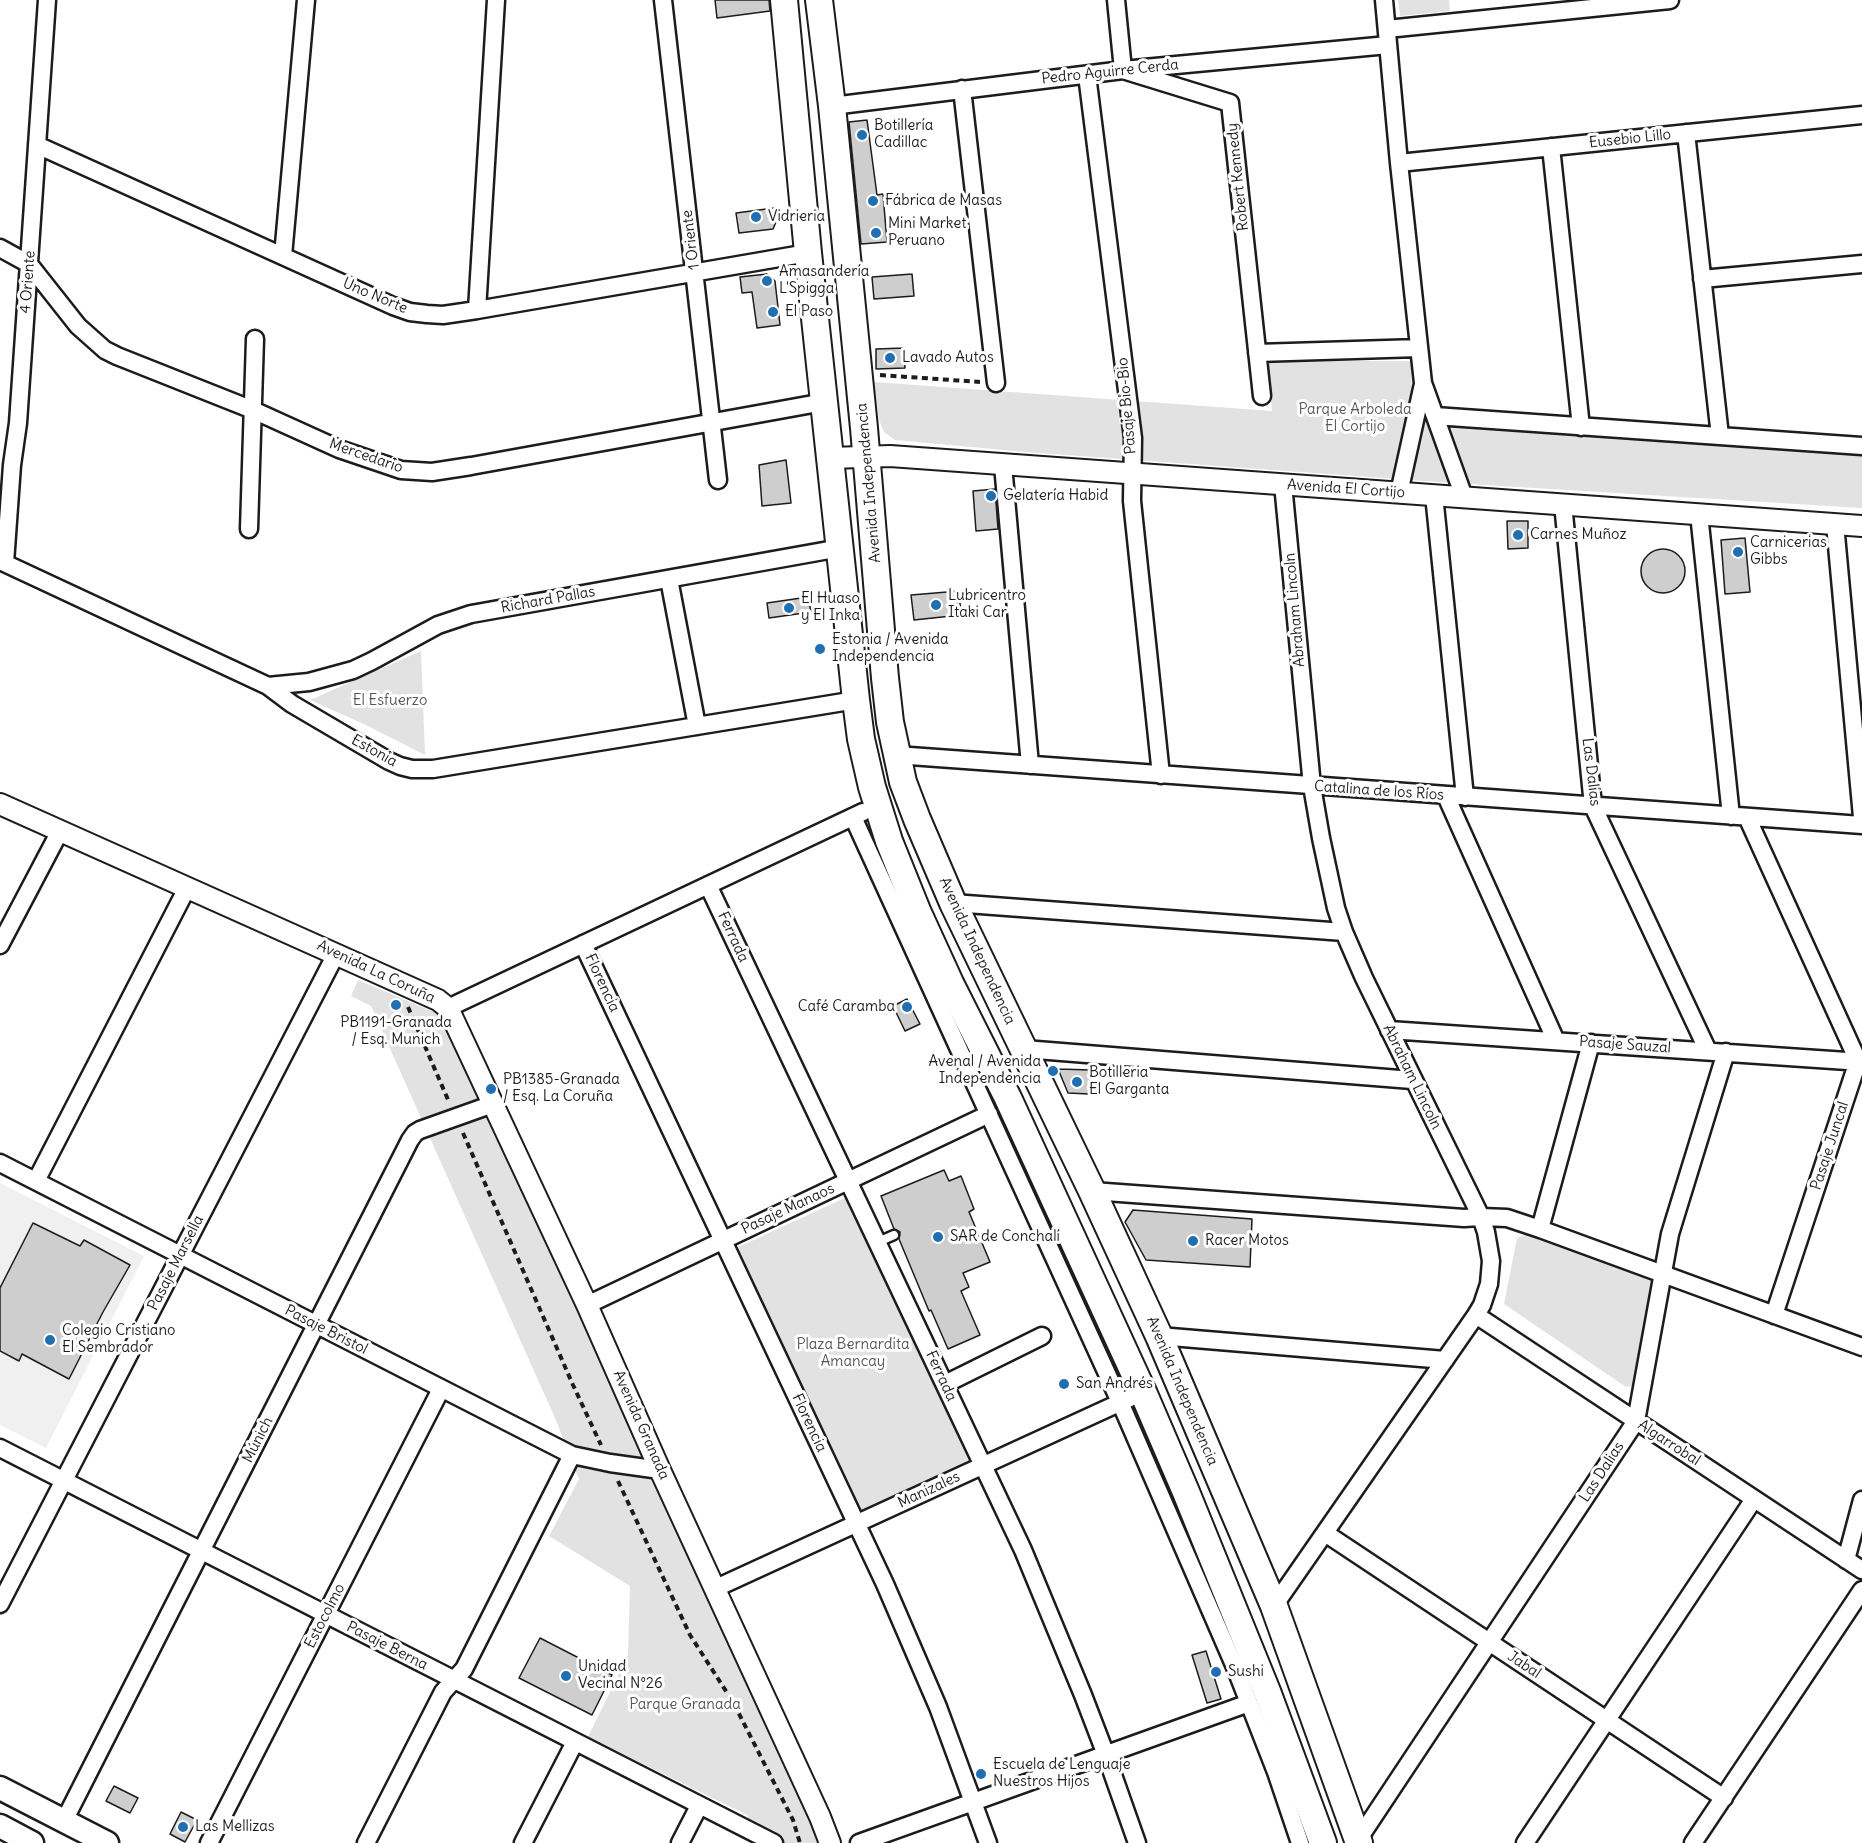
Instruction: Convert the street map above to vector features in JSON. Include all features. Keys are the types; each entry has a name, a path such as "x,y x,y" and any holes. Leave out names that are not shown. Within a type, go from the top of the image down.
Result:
{"main road":[{"path":"784,0 808,253 856,700 861,739 877,806 918,913 950,983 1008,1098 1132,1397 1228,1593 1323,1843"},
{"name":"Avenida Independencia","path":"819,0 859,373 885,678 896,755 913,809 953,903 1159,1336 1274,1606 1358,1841"},
{"path":"0,1788 106,1843"}],"street":[{"name":"4 Oriente","path":"2,562 18,423 47,0"},
{"path":"283,256 306,0"},
{"path":"477,310 496,0"},
{"name":"1 Oriente","path":"663,0 718,480"},
{"path":"1116,0 1123,70"},
{"path":"1384,0 1423,383 1464,498"},
{"name":"Pedro Aguirre Cerda","path":"832,106 1670,0"},
{"name":"Robert Kennedy","path":"1123,70 1230,103 1262,396"},
{"name":"Pasaje Bio-Bio","path":"1087,75 1133,438 1132,501 1161,775"},
{"path":"962,89 996,383"},
{"name":"Eusebio Lillo","path":"1399,163 1862,115"},
{"path":"1686,133 1720,436"},
{"name":"Uno Norte","path":"37,145 410,312 443,315 477,310 808,253"},
{"path":"1551,147 1581,427"},
{"name":"Mercedario","path":"0,248 29,264 78,326 105,350 389,467 432,472 824,402"},
{"path":"1702,279 1862,264"},
{"path":"249,529 255,339"},
{"path":"1257,353 1419,348"},
{"path":"1399,493 1423,383"},
{"path":"1435,416 1862,446"},
{"name":"Avenida El Cortijo","path":"831,458 890,456 1862,526"},
{"path":"1003,465 1030,765"},
{"name":"Abraham Lincoln","path":"1274,1606 1476,1315 1486,1294 1491,1274 1490,1248 1481,1217 1353,956 1330,883 1312,786 1283,484"},
{"path":"1434,495 1465,797"},
{"name":"Las Dalias","path":"1563,504 1593,806 1708,1051"},
{"path":"1699,514 1739,816 1860,1062"},
{"path":"1835,524 1862,817"},
{"name":"Richard Pallas","path":"268,686 309,682 353,670 438,625 463,616 840,548"},
{"name":"Estonia","path":"2,562 268,686 292,704 389,761 412,769 433,769 856,700"},
{"path":"669,579 697,726"},
{"name":"Catalina de los Ríos","path":"896,755 1862,825"},
{"path":"1446,796 1556,1041"},
{"name":"Avenida La Coruña","path":"0,804 438,1000 448,1008 877,806"},
{"path":"853,816 988,1114 1132,1397 1250,1703 1300,1843"},
{"path":"0,945 60,831"},
{"name":"Ferrada","path":"708,885 983,1465 1060,1637 1137,1843"},
{"path":"36,1181 187,888"},
{"path":"953,903 1344,932"},
{"name":"Florencia","path":"583,944 912,1645 938,1707 988,1843"},
{"name":"Pasaje Marsella","path":"0,1604 336,954"},
{"name":"Avenida Granada","path":"448,1008 587,1305 830,1843"},
{"name":"Pasaje Sauzal","path":"1389,1030 1860,1062"},
{"path":"1540,1229 1591,1043"},
{"path":"1024,1049 1413,1080"},
{"name":"Las Dalias","path":"1358,1841 1636,1421 1670,1234 1726,1052"},
{"name":"Pasaje Juncal","path":"1774,1315 1860,1062"},
{"name":"Múnich","path":"64,1821 410,1140 420,1130 493,1104"},
{"name":"Pasaje Manaos","path":"587,1305 988,1114"},
{"name":"Pasaje Bristol","path":"0,1163 572,1455 660,1470"},
{"path":"1092,1191 1464,1218 1507,1218 1862,1347"},
{"name":"Algarrobal","path":"1476,1315 1862,1570"},
{"path":"945,1384 1042,1336"},
{"path":"1159,1336 1445,1360"},
{"name":"Estocolmo","path":"209,1843 441,1389"},
{"name":"Manizales","path":"716,1588 1132,1397"},
{"name":"Pasaje Berna","path":"0,1448 774,1843"},
{"path":"366,1843 443,1692 464,1669 572,1455"},
{"path":"1525,1843 1754,1499"},
{"path":"1846,1560 1862,1500"},
{"name":"Jabal","path":"1325,1533 1724,1798"},
{"path":"1693,1843 1862,1590"},
{"path":"859,1843 1250,1703"},
{"path":"523,1843 575,1742"},
{"path":"680,1843 699,1806"}],"lane":[{"path":"878,1242 894,1235"}],"path":[{"path":"859,373 996,383"},
{"path":"396,982 573,1384 690,1635 733,1702 793,1820 800,1843"}],"shaded area":[{"name":"Colegio Cristiano El Sembrador","path":"0,1183 144,1256 46,1448 0,1425"}],"green space":[{"path":"1398,0 1449,0 1450,11 1400,16"},
{"name":"Parque Arboleda El Cortijo","path":"1267,361 1411,361 1412,413 1862,451 1862,508 1452,483 1025,452 895,440 884,432 879,420 874,382 1272,411"},
{"name":"El Esfuerzo","path":"421,651 425,755 310,700"},
{"name":"Parque Granada","path":"358,980 441,1015 768,1714 823,1843 757,1843 747,1815 588,1737 628,1655 630,1586 549,1536 579,1479 555,1418 371,1006 351,996"},
{"name":"Plaza Bernardita Amancay","path":"847,1197 970,1460 860,1511 736,1248"},
{"path":"1527,1234 1657,1282 1637,1382 1632,1386 1626,1387 1504,1304 1517,1238"}],"building":[{"path":"715,0 769,0 770,11 717,18"},
{"path":"867,120 877,195 883,194 887,242 861,244 849,122"},
{"name":"Vidrieria","path":"774,208 776,222 773,229 739,233 736,213"},
{"path":"767,274 775,281 780,325 757,328 752,292 742,293 740,277"},
{"path":"912,274 914,296 874,299 872,277"},
{"name":"Lavado Autos","path":"904,348 905,368 876,369 876,349"},
{"path":"786,460 791,503 762,506 759,465"},
{"path":"995,489 998,529 976,531 973,491"},
{"name":"Carnes Muñoz","path":"1507,521 1528,521 1528,548 1508,549"},
{"path":"1745,538 1750,592 1725,594 1721,540"},
{"path":"1663,549 1672,550 1679,555 1684,562 1684,580 1679,587 1672,592 1663,593 1654,592 1647,587 1642,580 1641,571 1642,562 1647,555 1654,550"},
{"name":"Lubricentro Itaki Car","path":"959,591 961,615 914,620 911,595"},
{"name":"El Huaso y El Inka","path":"808,597 811,612 769,618 767,603"},
{"path":"907,999 920,1024 905,1031 893,1006"},
{"name":"Botilleria El Garganta","path":"1058,1069 1091,1070 1089,1094 1068,1093"},
{"name":"SAR de Conchalí","path":"944,1170 949,1181 961,1176 974,1209 969,1212 990,1262 963,1273 969,1287 961,1291 980,1335 948,1349 931,1310 929,1311 899,1239 900,1232 894,1229 881,1196"},
{"name":"Racer Motos","path":"1133,1210 1252,1219 1250,1267 1146,1260 1125,1222"},
{"path":"33,1223 80,1246 84,1240 130,1265 69,1379 22,1354 19,1361 0,1351 0,1288"},
{"name":"Unidad Vecinal Nº26","path":"540,1638 612,1675 592,1715 519,1678"},
{"path":"1206,1651 1221,1699 1207,1703 1192,1655"},
{"path":"114,1786 138,1798 130,1813 106,1801"},
{"name":"Las Mellizas","path":"181,1812 197,1820 185,1842 170,1834"}],"place":[{"name":"Botillería Cadillac","path":"862,135"},
{"name":"Fábrica de Masas","path":"873,201"},
{"name":"Vidrieria","path":"756,217"},
{"name":"Mini Market Peruano","path":"876,233"},
{"name":"Amasandería L'Spigga","path":"767,281"},
{"name":"El Paso","path":"773,312"},
{"name":"Lavado Autos","path":"890,358"},
{"name":"Gelatería Habid","path":"991,496"},
{"name":"Carnes Muñoz","path":"1518,535"},
{"name":"Carnicerias Gibbs","path":"1738,552"},
{"name":"Lubricentro Itaki Car","path":"936,605"},
{"name":"El Huaso y El Inka","path":"789,608"},
{"name":"Estonia / Avenida Independencia","path":"820,649"},
{"name":"PB1191-Granada / Esq. Munich","path":"396,1005"},
{"name":"Café Caramba","path":"907,1007"},
{"name":"Avenal / Avenida Independencia","path":"1053,1071"},
{"name":"Botilleria El Garganta","path":"1077,1082"},
{"name":"PB1385-Granada / Esq. La Coruña","path":"491,1089"},
{"name":"SAR de Conchalí","path":"938,1237"},
{"name":"Racer Motos","path":"1193,1241"},
{"name":"Colegio Cristiano El Sembrador","path":"50,1340"},
{"name":"San Andrés","path":"1064,1384"},
{"name":"Sushi","path":"1216,1672"},
{"name":"Unidad Vecinal Nº26","path":"566,1676"},
{"name":"Escuela de Lenguaje Nuestros Hijos","path":"981,1774"},
{"name":"Las Mellizas","path":"183,1827"}]}
